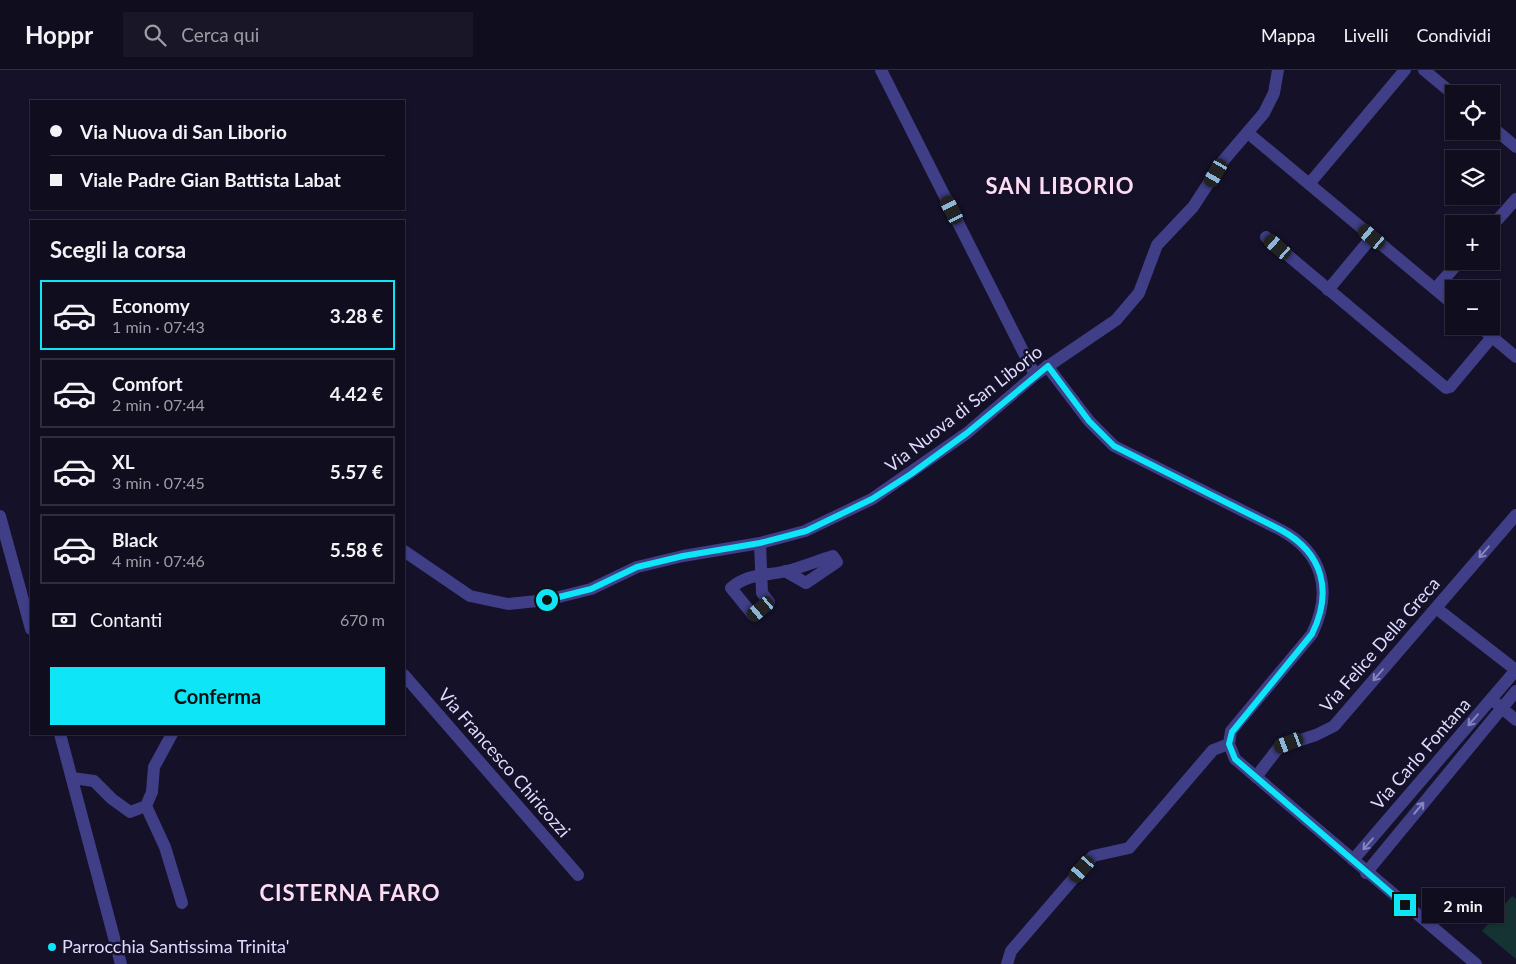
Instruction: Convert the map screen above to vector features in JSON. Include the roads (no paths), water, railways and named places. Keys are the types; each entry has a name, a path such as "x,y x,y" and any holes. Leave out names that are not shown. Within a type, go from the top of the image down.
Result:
{"street":[{"path":"880,70 1035,375"},
{"name":"Via Nuova di San Liborio","path":"405,552 470,596 508,604 547,600 591,589 637,567 683,556 760,543 806,531 872,499 911,474 967,433 1035,375 1116,320 1139,292 1157,245 1193,207 1223,161 1264,113 1274,93 1278,70"},
{"path":"1309,184 1405,70"},
{"path":"1424,70 1445,88"},
{"path":"1248,133 1445,297"},
{"path":"1500,134 1516,147"},
{"path":"1500,217 1516,199"},
{"path":"1266,237 1446,388 1450,387 1492,337"},
{"path":"1328,290 1372,237"},
{"path":"1435,289 1452,270"},
{"path":"1490,335 1516,357"},
{"path":"1048,366 1089,421 1114,446 1297,539 1308,550 1319,568 1324,587 1324,601 1312,634 1232,732 1229,744 1235,759 1476,964"},
{"name":"Via Felice Della Greca","path":"1256,777 1279,747 1316,735 1334,726 1516,515"},
{"path":"1,522 30,626"},
{"path":"760,543 761,574 785,572"},
{"path":"1436,608 1516,670"},
{"name":"Via Carlo Fontana","path":"1353,860 1516,670"},
{"name":"Via Francesco Chiricozzi","path":"405,676 578,875"},
{"name":"Via Carlo Fontana","path":"1366,872 1516,691"},
{"path":"1491,699 1516,720"},
{"path":"60,735 122,964"},
{"path":"72,778 94,781 112,800 130,812 146,806 152,792 154,767 171,735"},
{"path":"1007,964 1011,951 1093,856 1129,848 1213,750 1229,744"},
{"path":"146,806 165,847 182,903"}],"place":[{"name":"Parrocchia Santissima Trinita'","path":"52,947"}],"district":[{"name":"SAN LIBORIO","path":"1060,186"},
{"name":"CISTERNA FARO","path":"350,893"}]}
